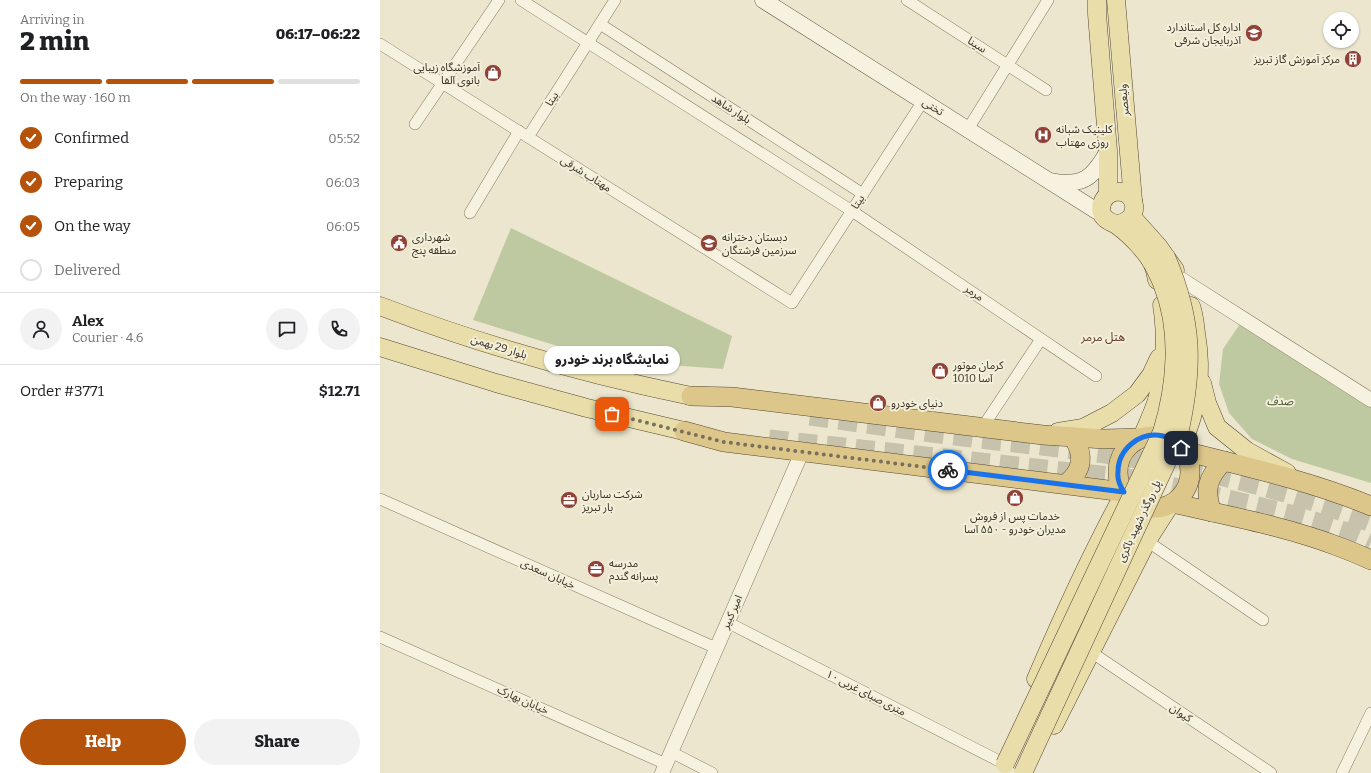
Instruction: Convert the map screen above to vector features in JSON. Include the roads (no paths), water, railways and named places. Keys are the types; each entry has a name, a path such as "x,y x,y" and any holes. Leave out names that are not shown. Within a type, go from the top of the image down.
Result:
{"highway":[{"path":"690,396 732,397 1043,435 1104,439 1163,436 1173,441 1183,449 1313,486 1371,506"},
{"path":"684,431 724,442 1066,484 1124,493"},
{"path":"1066,484 1075,475 1080,462 1078,445 1073,437"},
{"path":"1141,438 1131,444 1124,452 1119,461 1118,472 1119,483 1124,493 1134,502 1145,507 1158,508 1171,504 1182,495 1188,485 1190,474 1189,462 1183,449"},
{"path":"1212,512 1208,499 1208,484 1214,471 1224,461"},
{"path":"1171,504 1212,512 1297,533 1337,546 1371,560"}],"main road":[{"name":"تختى","path":"762,0 1049,181 1121,214"},
{"name":"ولیعصر","path":"1098,0 1108,151 1108,194 1104,198 1101,209 1121,214 1116,0"},
{"path":"1049,181 1066,184 1091,176 1108,151"},
{"path":"1108,194 1119,191 1129,196 1121,214 1149,235 1159,261 1159,288 1163,314 1164,348 1161,378 1156,400 1141,438"},
{"path":"1159,261 1181,279 1192,308 1200,354 1196,405 1183,449"},
{"name":"پل روگذر شهید باکری","path":"1003,769 1162,432 1170,403 1174,356 1170,312 1163,286 1159,261"},
{"name":"پل روگذر شهید باکری","path":"1024,773 1178,438 1186,403 1189,343 1184,309 1176,281 1159,261"},
{"name":"بلوار 29 بهمن","path":"380,306 434,327 549,363 690,396"},
{"path":"380,347 504,385 587,408 684,431"},
{"path":"1043,435 1083,428 1112,413 1138,394 1151,375 1164,348"},
{"path":"1199,369 1207,403 1217,427 1247,451 1313,486"},
{"path":"1003,769 1015,729 1056,632 1124,493"},
{"path":"1024,773 1045,744 1147,541 1171,504"}],"street":[{"path":"415,124 499,0"},
{"name":"بلوار شاهد","path":"521,0 852,211"},
{"name":"بیتا","path":"470,213 588,43 615,0"},
{"name":"سینا","path":"907,0 1046,90"},
{"path":"968,129 1048,0"},
{"name":"بلوار شاهد","path":"600,24 863,194"},
{"name":"مهتاب شرقی","path":"380,44 792,303"},
{"name":"بیتا","path":"792,303 923,101"},
{"name":"مرمر","path":"852,211 1096,376"},
{"path":"1181,279 1371,400"},
{"path":"982,428 1041,339"},
{"name":"امیر کبیر","path":"666,763 802,452"},
{"name":"خیابان سعدی","path":"380,499 716,648"},
{"path":"1147,541 1263,620"},
{"name":"۱۰ متری صبای غربی","path":"728,622 1003,769"},
{"name":"خیابان بهارک","path":"380,637 666,763 712,773"},
{"name":"کیوان","path":"1091,652 1270,773"},
{"path":"1342,773 1371,713"}],"tunnel":[{"path":"810,416 944,435 1131,458 1253,484 1313,502 1371,523"},
{"path":"769,439 1128,478 1201,493 1293,515 1325,524 1371,542"}],"place":[{"name":"اداره کل استاندارد آذربایجان شرقی","path":"1254,33"},
{"name":"مرکز آموزش گاز تبریز","path":"1353,59"},
{"name":"آموزشگاه زیبایی بانوی آلفا","path":"493,73"},
{"name":"کلینیک شبانه روزی مهتاب","path":"1043,135"},
{"name":"شهرداری منطقه پنج","path":"399,243"},
{"name":"دبستان دخترانه سرزمین فرشتگان","path":"709,243"},
{"name":"کرمان موتور 1010 آسا","path":"940,371"},
{"name":"دنیای خودرو","path":"878,403"},
{"name":"نمایشگاه برند خودرو","path":"612,414"},
{"name":"خدمات پس از فروش مدیران خودرو - ۵۵۰ آسا","path":"1015,498"},
{"name":"شرکت ساربان بار تبریز","path":"569,500"},
{"name":"مدرسه پسرانه گندم","path":"596,569"}],"district":[{"name":"هتل مرمر","path":"1103,337"}],"park label":[{"name":"صدف","path":"1280,401"}]}
